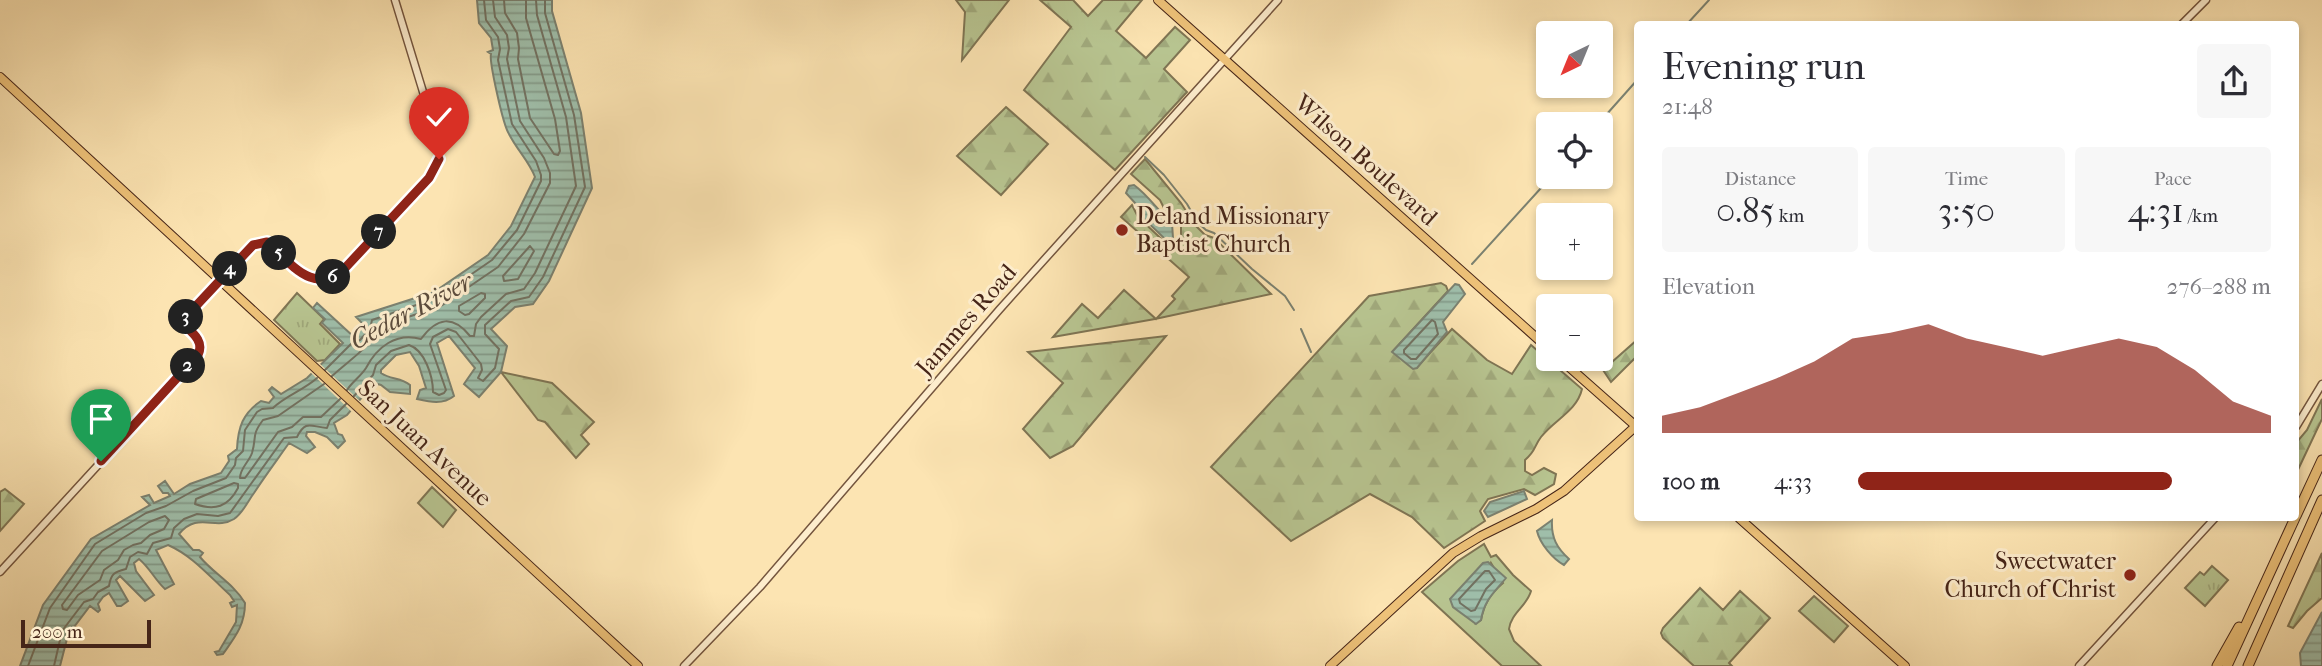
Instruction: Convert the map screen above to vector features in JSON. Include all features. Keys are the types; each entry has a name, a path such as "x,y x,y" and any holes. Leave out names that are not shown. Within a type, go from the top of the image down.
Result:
{"highway":[{"path":"2299,509 2322,460"},
{"path":"2249,666 2322,500"},
{"path":"2227,666 2293,521"},
{"path":"2217,666 2242,622 2249,616"}],"main road":[{"name":"Wilson Boulevard","path":"1158,0 1536,337"},
{"name":"San Juan Avenue","path":"0,77 638,666"},
{"path":"1574,371 1634,423"},
{"path":"1330,666 1453,553 1556,496 1579,479 1634,429"},
{"path":"1742,521 1905,666"}],"street":[{"path":"0,572 198,355 201,346 198,338 181,322 253,245 267,242 308,277 321,280 333,277 362,250 436,167 440,156 438,141 395,0"},
{"name":"Jammes Road","path":"684,666 760,587 1012,296 1278,0"},
{"path":"2185,21 2206,0"},
{"path":"2299,422 2322,384"},
{"path":"2079,666 2212,521"}],"green space":[{"path":"956,0 1009,0 962,60 965,12"},
{"path":"1040,0 1073,0 1088,16 1103,0 1142,0 1116,31 1146,58 1175,27 1190,40 1164,69 1187,92 1115,170 1024,90 1071,27"},
{"path":"1006,107 1048,144 1001,195 957,156"},
{"path":"1145,159 1181,203 1195,225 1205,235 1214,238 1271,294 1156,319 1175,299 1172,296 1189,277 1121,217 1132,205 1138,217 1170,247 1181,236 1181,224 1167,214 1160,200 1131,174"},
{"path":"1441,283 1446,286 1448,291 1393,351 1417,367 1452,329 1487,360 1512,374 1531,345 1536,349 1536,371 1561,371 1582,389 1575,403 1546,431 1525,460 1525,471 1532,475 1544,468 1556,474 1554,484 1535,495 1524,489 1488,499 1480,511 1485,521 1444,548 1412,517 1370,494 1291,541 1211,467 1369,296"},
{"path":"1124,290 1156,319 1053,337 1082,304 1098,318"},
{"path":"297,293 324,319 320,324 340,344 325,360 317,361 274,320"},
{"path":"1166,336 1073,446 1050,458 1023,429 1063,383 1028,352"},
{"path":"1634,343 1634,359 1611,382 1604,371 1613,371 1613,361"},
{"path":"501,372 552,383 594,422 581,435 589,444 576,458 545,422 538,420"},
{"path":"2322,399 2322,419 2299,468 2299,439 2307,430"},
{"path":"432,487 456,510 443,527 418,503"},
{"path":"5,489 24,504 0,531 0,492"},
{"path":"1484,544 1491,557 1496,555 1531,591 1510,623 1509,629 1514,641 1541,666 1502,666 1422,592 1458,561","holes":["1491,563 1503,583 1491,595 1481,620 1476,623"]},
{"path":"2322,553 2322,598 2293,628 2288,626"},
{"path":"2212,566 2228,580 2205,606 2185,588 2200,572 2204,575"},
{"path":"1700,588 1723,610 1740,591 1770,618 1729,663 1732,666 1694,666 1663,638 1663,628"},
{"path":"1814,596 1848,626 1834,642 1799,611"}],"water":[{"name":"Cedar River","path":"477,0 552,0 552,11 581,113 592,188 549,281 533,304 515,307 491,329 507,346 501,372 479,397 464,384 475,368 449,336 437,343 454,396 441,402 427,401 417,399 420,390 426,388 419,366 410,352 396,355 381,373 407,382 410,385 410,394 390,392 374,383 347,415 334,423 338,434 342,435 345,441 338,448 327,437 307,432 306,436 315,447 307,453 289,443 234,519 220,523 200,522 186,527 179,534 193,550 203,553 200,557 245,603 241,624 223,654 217,655 215,652 219,651 236,622 237,605 232,607 230,603 234,601 230,595 193,561 168,545 156,550 174,584 165,589 139,559 134,563 136,571 154,595 145,601 120,576 116,580 128,601 117,606 109,593 98,604 98,612 90,606 68,635 60,666 20,666 43,605 91,539 150,505 142,497 149,495 154,503 170,496 163,493 158,486 165,481 174,494 190,484 221,473 229,461 228,456 237,449 240,427 246,416 261,401 269,403 274,397 269,390 272,387 281,394 307,378 343,343 322,323 325,319 313,308 317,303 354,337 364,325 356,317 434,292 488,255 511,226 535,177 506,128 494,80 491,54 488,52 493,50 491,38 479,23"},
{"path":"1134,185 1172,223 1173,238 1166,240 1139,214 1136,204 1126,193 1129,186"},
{"path":"1455,284 1459,285 1465,294 1443,322 1447,332 1417,368 1413,369 1392,352"},
{"path":"1524,491 1527,499 1488,517 1484,511 1490,502"},
{"path":"1552,520 1556,542 1569,559 1564,565 1548,551 1537,531"},
{"path":"1488,562 1506,578 1490,597 1481,620 1476,624 1453,607 1450,599 1483,563"},
{"path":"2322,612 2322,666 2301,666 2300,653"}],"pier":[{"path":"318,362 362,403 353,413 309,371"}],"waterway":[{"path":"1690,21 1709,0"},
{"path":"1609,112 1634,84"},
{"path":"1145,157 1164,175 1198,223 1214,233 1285,296 1294,310"},
{"path":"1472,264 1540,189"},
{"path":"1301,329 1311,352"}],"place":[{"name":"Deland Missionary Baptist Church","path":"1122,230"},
{"name":"Sweetwater Church of Christ","path":"2130,575"}],"route":[{"path":"101,461 198,355 200,341 181,322 245,252 253,245 267,242 302,274 314,280 327,280 339,274 429,178 439,159"}]}
